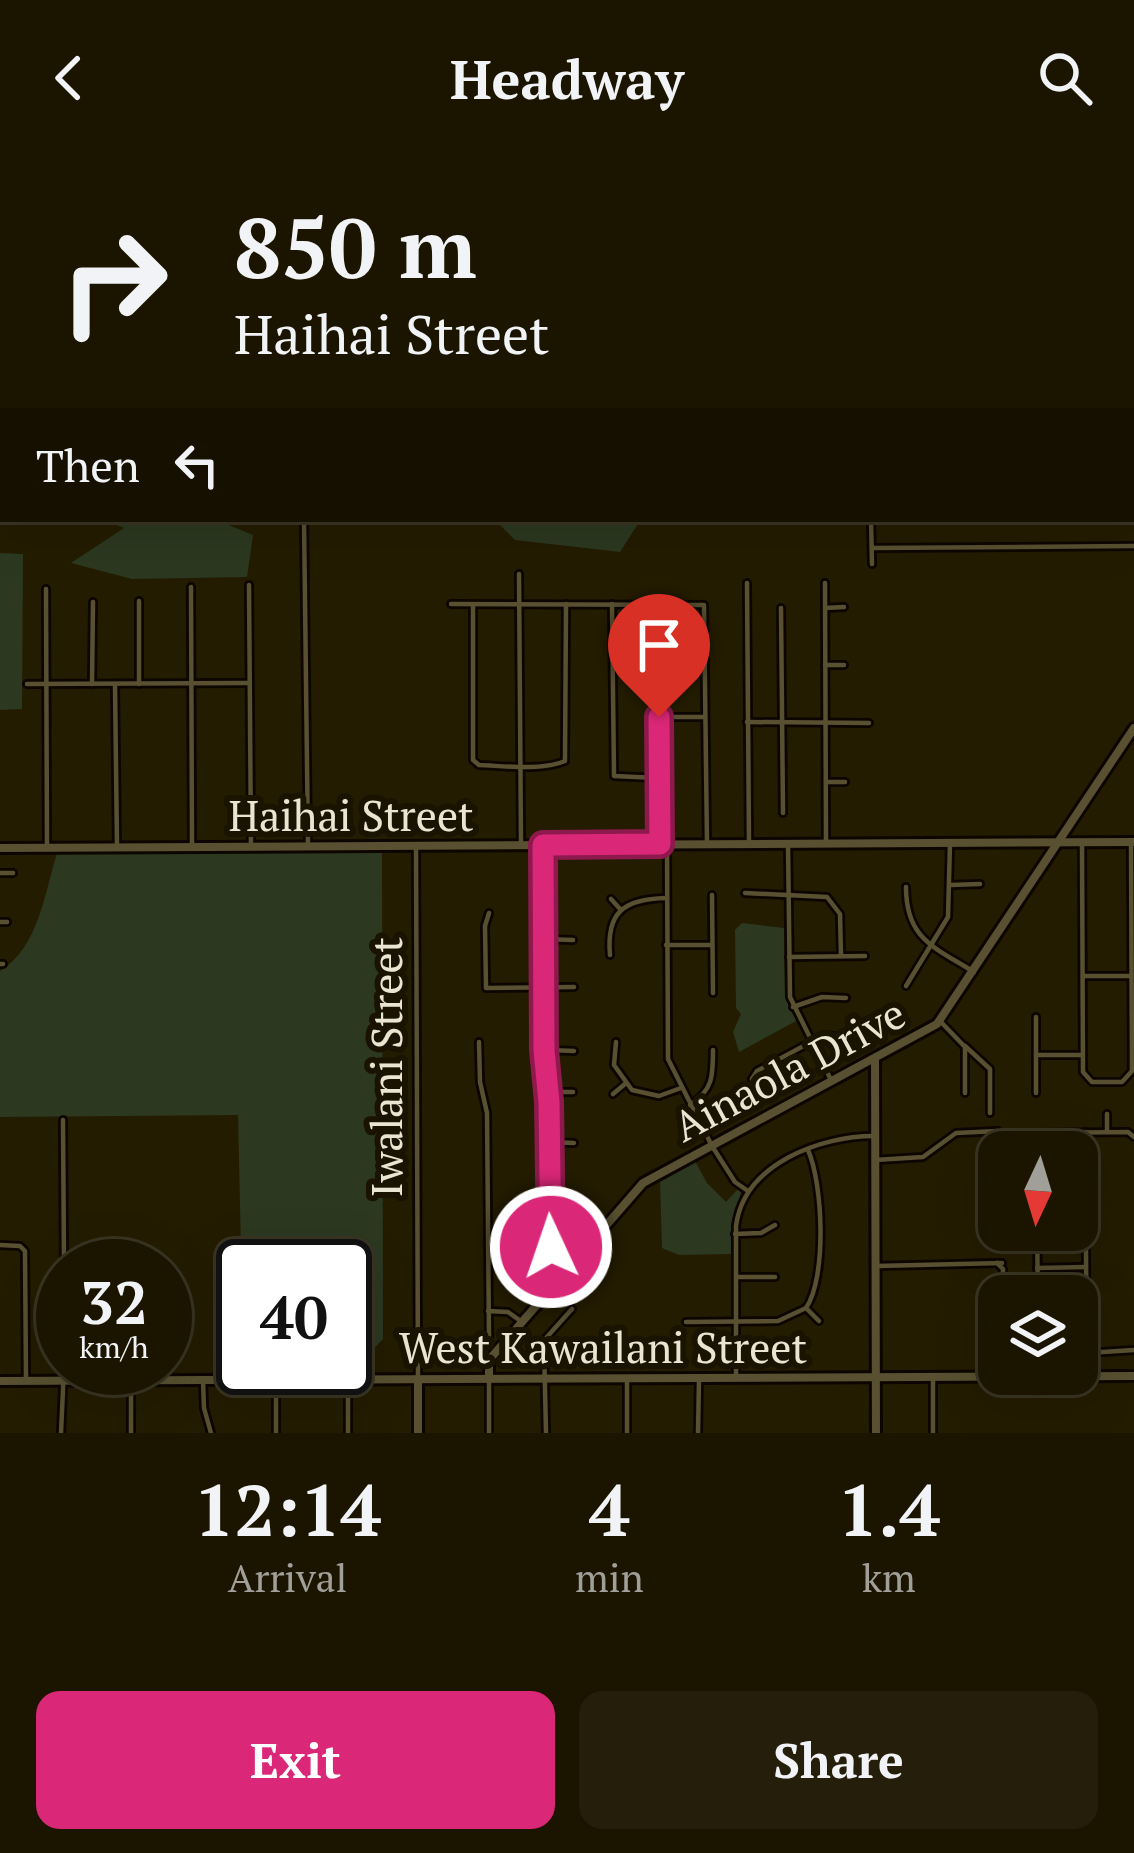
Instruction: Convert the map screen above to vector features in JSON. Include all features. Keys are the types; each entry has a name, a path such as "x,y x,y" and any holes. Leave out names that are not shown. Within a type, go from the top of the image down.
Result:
{"street":[{"path":"304,522 308,846"},
{"path":"871,522 872,564"},
{"path":"872,548 1134,546"},
{"path":"519,574 521,845"},
{"path":"747,583 749,844"},
{"path":"825,583 826,844"},
{"path":"249,585 251,847"},
{"path":"190,586 192,846"},
{"path":"46,589 47,847"},
{"path":"92,684 93,602"},
{"path":"139,602 140,684"},
{"path":"452,604 704,605 706,844"},
{"path":"473,605 473,760 479,765 520,766 554,765 566,757 566,604"},
{"path":"612,604 614,776 660,778"},
{"path":"658,604 667,1051 712,1146 735,1182 748,1191"},
{"path":"782,608 783,813"},
{"path":"825,608 844,608"},
{"path":"825,664 844,665"},
{"path":"27,684 248,683"},
{"path":"116,684 117,847"},
{"path":"659,717 705,717"},
{"path":"747,722 869,723"},
{"name":"Ainaola Drive","path":"489,1378 489,1360 643,1183 940,1021 1134,728"},
{"path":"826,782 844,782"},
{"path":"1082,842 1084,1076 1089,1081 1122,1082 1130,1076 1132,842"},
{"name":"Haihai Street","path":"0,848 1132,842"},
{"path":"906,986 948,916 950,843"},
{"path":"1042,843 1049,855"},
{"path":"788,844 793,1007 832,1081"},
{"path":"543,845 548,1198 551,1247 567,1271"},
{"name":"Iwalani Street","path":"416,846 418,1433"},
{"path":"0,873 13,873"},
{"path":"950,885 980,884"},
{"path":"906,887 909,919 919,936 974,972"},
{"path":"746,893 817,894 835,904 841,919 841,956"},
{"path":"712,895 712,993"},
{"path":"611,898 621,910"},
{"path":"610,955 610,928 621,910 641,899 665,898"},
{"path":"489,913 486,988 574,987"},
{"path":"543,939 573,940"},
{"path":"666,945 712,945"},
{"path":"789,957 866,956"},
{"path":"1082,976 1131,976"},
{"path":"793,1007 822,997 847,998"},
{"path":"1036,1017 1036,1093"},
{"path":"940,1021 991,1069 991,1113"},
{"path":"752,1079 812,1041 831,1034 849,1038"},
{"path":"479,1042 487,1113 489,1336"},
{"path":"616,1042 614,1065 626,1084 650,1096 681,1088"},
{"path":"964,1044 965,1094"},
{"path":"544,1050 574,1051"},
{"path":"690,1105 712,1083 713,1050"},
{"path":"1036,1054 1082,1055"},
{"path":"874,1060 876,1433"},
{"path":"613,1094 626,1084"},
{"path":"548,1092 573,1092"},
{"path":"1107,1114 1107,1132"},
{"path":"64,1120 64,1239"},
{"path":"875,1160 923,1157 956,1132 978,1131"},
{"path":"1098,1132 1128,1132 1134,1137"},
{"path":"736,1377 735,1234 737,1213 748,1191 768,1171 834,1138 874,1136"},
{"path":"549,1142 574,1143"},
{"path":"686,1322 778,1321 806,1308 818,1282 818,1183 808,1150"},
{"path":"548,1198 572,1197"},
{"path":"735,1234 761,1233 775,1225"},
{"path":"0,1244 25,1251 26,1380"},
{"path":"1037,1251 1037,1275"},
{"path":"1087,1251 1087,1275"},
{"path":"876,1266 1000,1263 1003,1275"},
{"path":"1037,1268 1087,1267"},
{"path":"736,1277 775,1277"},
{"path":"806,1308 819,1321"},
{"path":"546,1433 546,1338 572,1309"},
{"path":"488,1311 508,1312 522,1322"},
{"path":"1098,1352 1134,1350"},
{"name":"West Kawailani Street","path":"1098,1376 1134,1376"},
{"path":"933,1377 933,1433"},
{"name":"West Kawailani Street","path":"372,1379 978,1377"},
{"path":"489,1378 489,1433"},
{"path":"627,1378 627,1433"},
{"path":"698,1433 699,1378"},
{"name":"West Kawailani Street","path":"0,1381 36,1380"},
{"name":"West Kawailani Street","path":"192,1380 216,1380"},
{"path":"203,1380 211,1433"},
{"path":"62,1433 63,1395"},
{"path":"131,1395 131,1433"},
{"path":"276,1395 276,1433"},
{"path":"348,1395 348,1433"}],"green space":[{"path":"110,522 221,522 253,535 247,577 132,579 71,563 124,528"},
{"path":"497,522 639,522 620,552 515,540"},
{"path":"0,553 23,554 22,709 0,710"},
{"path":"382,848 383,1339 372,1351 372,1239 241,1239 238,1115 0,1117 0,971 32,933 58,850"},
{"path":"742,923 784,928 785,989 796,1021 739,1052 733,1032 741,1014 736,1008 735,930"},
{"path":"695,1161 707,1183 726,1202 738,1189 741,1192 732,1222 731,1254 679,1255 662,1248 660,1180"}],"route":[{"path":"551,1247 543,845 660,844 659,717"}]}
